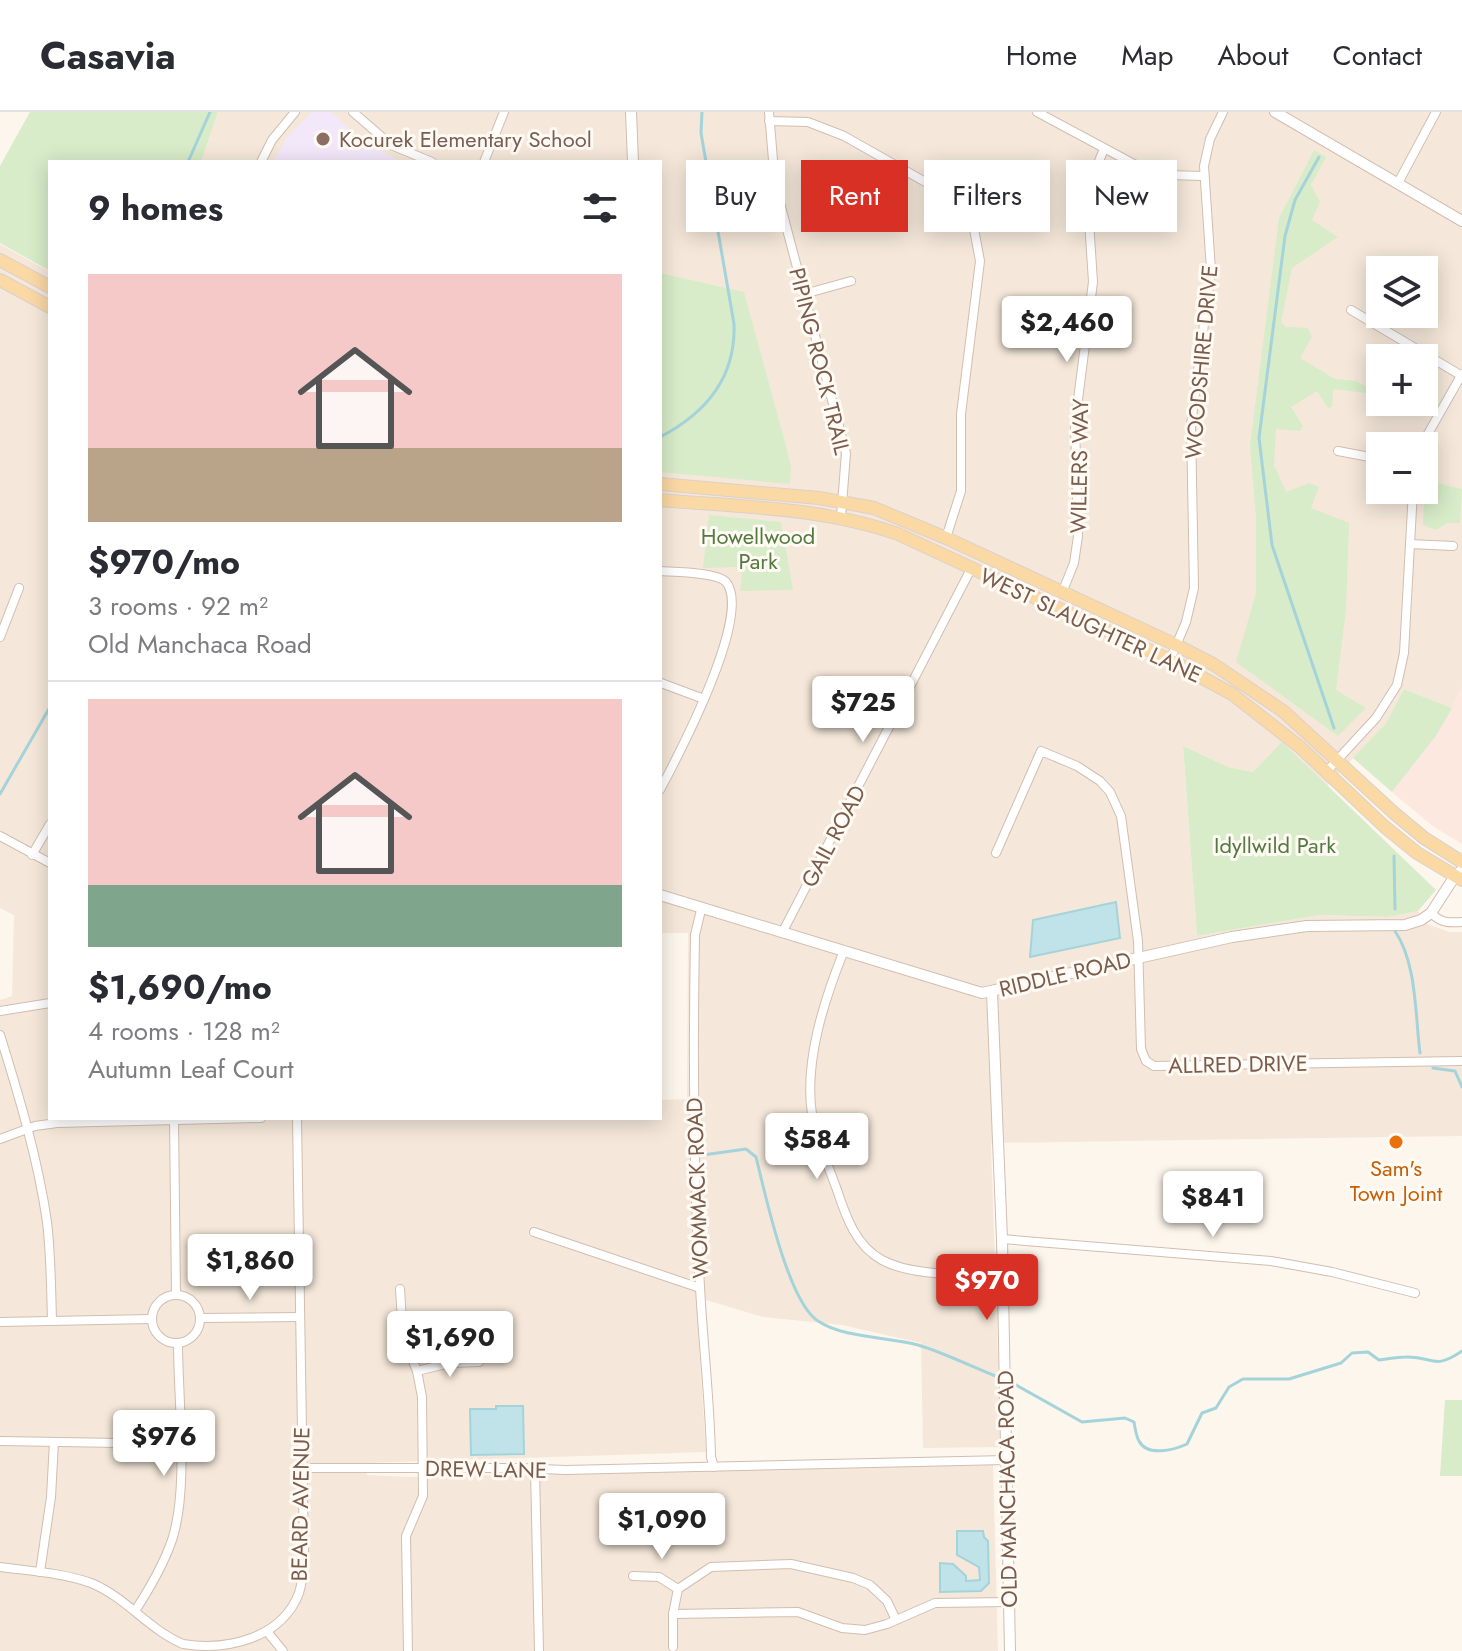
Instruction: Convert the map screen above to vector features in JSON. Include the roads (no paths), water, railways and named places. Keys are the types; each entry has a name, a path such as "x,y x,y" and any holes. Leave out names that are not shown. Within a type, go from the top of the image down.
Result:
{"main road":[{"path":"0,260 48,286"},
{"path":"0,280 48,306"},
{"name":"WEST SLAUGHTER LANE","path":"662,484 843,501 874,508 946,538 1176,645 1248,686 1283,711 1424,838 1462,862"},
{"name":"WEST SLAUGHTER LANE","path":"662,500 841,517 898,534 1170,660 1243,701 1273,723 1385,827 1417,853 1460,875"}],"street":[{"path":"262,160 272,140 295,112"},
{"path":"353,112 391,145 427,160"},
{"path":"485,160 504,112"},
{"path":"631,112 633,160"},
{"path":"1037,112 1155,173 1203,176"},
{"name":"WOODSHIRE DRIVE","path":"1170,660 1189,611 1195,578 1191,425 1211,270 1203,176 1210,139 1223,112"},
{"path":"1275,112 1462,221"},
{"path":"1398,183 1436,112"},
{"path":"769,117 808,122 844,136 943,192 961,207 974,229 980,261 961,414 961,491 946,538"},
{"name":"PIPING ROCK TRAIL","path":"769,117 775,184 844,442 846,465 841,517"},
{"name":"WILLERS WAY","path":"1062,593 1077,546 1075,423 1093,282 1087,190 1104,149"},
{"path":"804,294 851,281"},
{"path":"1351,310 1462,375 1429,432"},
{"path":"1338,451 1366,456"},
{"path":"1327,771 1376,718 1397,685 1404,653 1412,504"},
{"path":"1410,544 1453,546"},
{"name":"GAIL ROAD","path":"782,933 971,569"},
{"path":"662,571 717,576 726,581 733,594 730,631 686,742 662,786"},
{"path":"0,637 19,588"},
{"path":"662,683 704,699"},
{"name":"ALLRED DRIVE","path":"996,853 1041,751 1077,766 1100,781 1110,792 1121,816 1138,957 1141,1049 1146,1061 1154,1066 1462,1061"},
{"path":"32,855 48,827"},
{"path":"0,836 48,862"},
{"path":"1460,875 1431,913 1447,923 1462,922"},
{"name":"RIDDLE ROAD","path":"662,896 971,991 992,992 1232,937 1307,926 1405,925 1431,913"},
{"name":"WOMMACK ROAD","path":"701,910 695,935 694,1130 700,1288 714,1467"},
{"path":"843,953 818,1035 810,1089 816,1131 849,1223 871,1253 893,1266 920,1271 1003,1276"},
{"name":"OLD MANCHACA ROAD","path":"992,992 1002,1239 1010,1651"},
{"path":"0,1011 48,1003"},
{"path":"0,1035 26,1129 47,1223 52,1321"},
{"path":"0,1139 26,1129 69,1122 139,1120"},
{"path":"174,1120 176,1294"},
{"name":"BEARD AVENUE","path":"269,1634 286,1616 302,1583 304,1556 297,1120"},
{"path":"534,1232 700,1288"},
{"path":"1002,1239 1271,1261 1332,1272 1415,1293"},
{"path":"400,1289 403,1337 421,1389 423,1468 422,1500 406,1536 408,1651"},
{"path":"176,1294 190,1298 200,1311 201,1318 196,1333 178,1343 162,1339 151,1319 161,1299 176,1294"},
{"path":"201,1318 300,1317"},
{"path":"0,1322 151,1319"},
{"path":"135,1611 159,1572 176,1526 179,1498 178,1343"},
{"path":"417,1371 450,1363 479,1362"},
{"path":"0,1441 179,1444"},
{"path":"40,1572 51,1497 54,1442"},
{"name":"DREW LANE","path":"302,1468 535,1470 1006,1460"},
{"path":"535,1470 539,1651"},
{"path":"673,1647 673,1614 678,1589 711,1567 791,1564 853,1578 870,1585 887,1601 896,1620"},
{"path":"0,1567 90,1583 110,1593 161,1632 191,1649 229,1650 269,1634 283,1651"},
{"path":"633,1576 659,1577 678,1589"},
{"path":"673,1614 798,1612 835,1626 865,1630 935,1603 1009,1602"}],"water":[{"path":"1116,902 1120,938 1030,957 1033,920"},
{"path":"496,1406 523,1406 524,1454 471,1455 470,1409 496,1409"},
{"path":"957,1531 983,1531 988,1541 989,1583 981,1591 940,1592 940,1563 953,1564 966,1576 966,1581 980,1580 979,1567 957,1555"}],"waterway":[{"path":"189,160 210,112"},
{"path":"662,436 691,417 715,392 730,361 733,343 734,324 701,133 702,112"},
{"path":"1319,157 1295,200 1285,236 1259,438 1272,545 1334,728"},
{"path":"0,794 48,710"},
{"path":"1394,856 1395,909"},
{"path":"1395,931 1411,974 1420,1053"},
{"path":"1433,1068 1455,1071 1462,1087"},
{"path":"703,1155 746,1149 756,1157 788,1270 807,1310 818,1321 840,1331 918,1345 998,1377"},
{"path":"1009,1381 1082,1422 1125,1418 1134,1422 1137,1437 1143,1446 1161,1451 1187,1444 1202,1413 1216,1408 1229,1387 1243,1379 1289,1379 1341,1363 1352,1353 1368,1352 1379,1360 1415,1357 1439,1361 1462,1351"}],"place":[{"name":"Kocurek Elementary School","path":"323,139"},
{"name":"Sam's Town Joint","path":"1396,1142"}],"park label":[{"name":"Howellwood Park","path":"758,548"},
{"name":"Idyllwild Park","path":"1275,845"}]}
